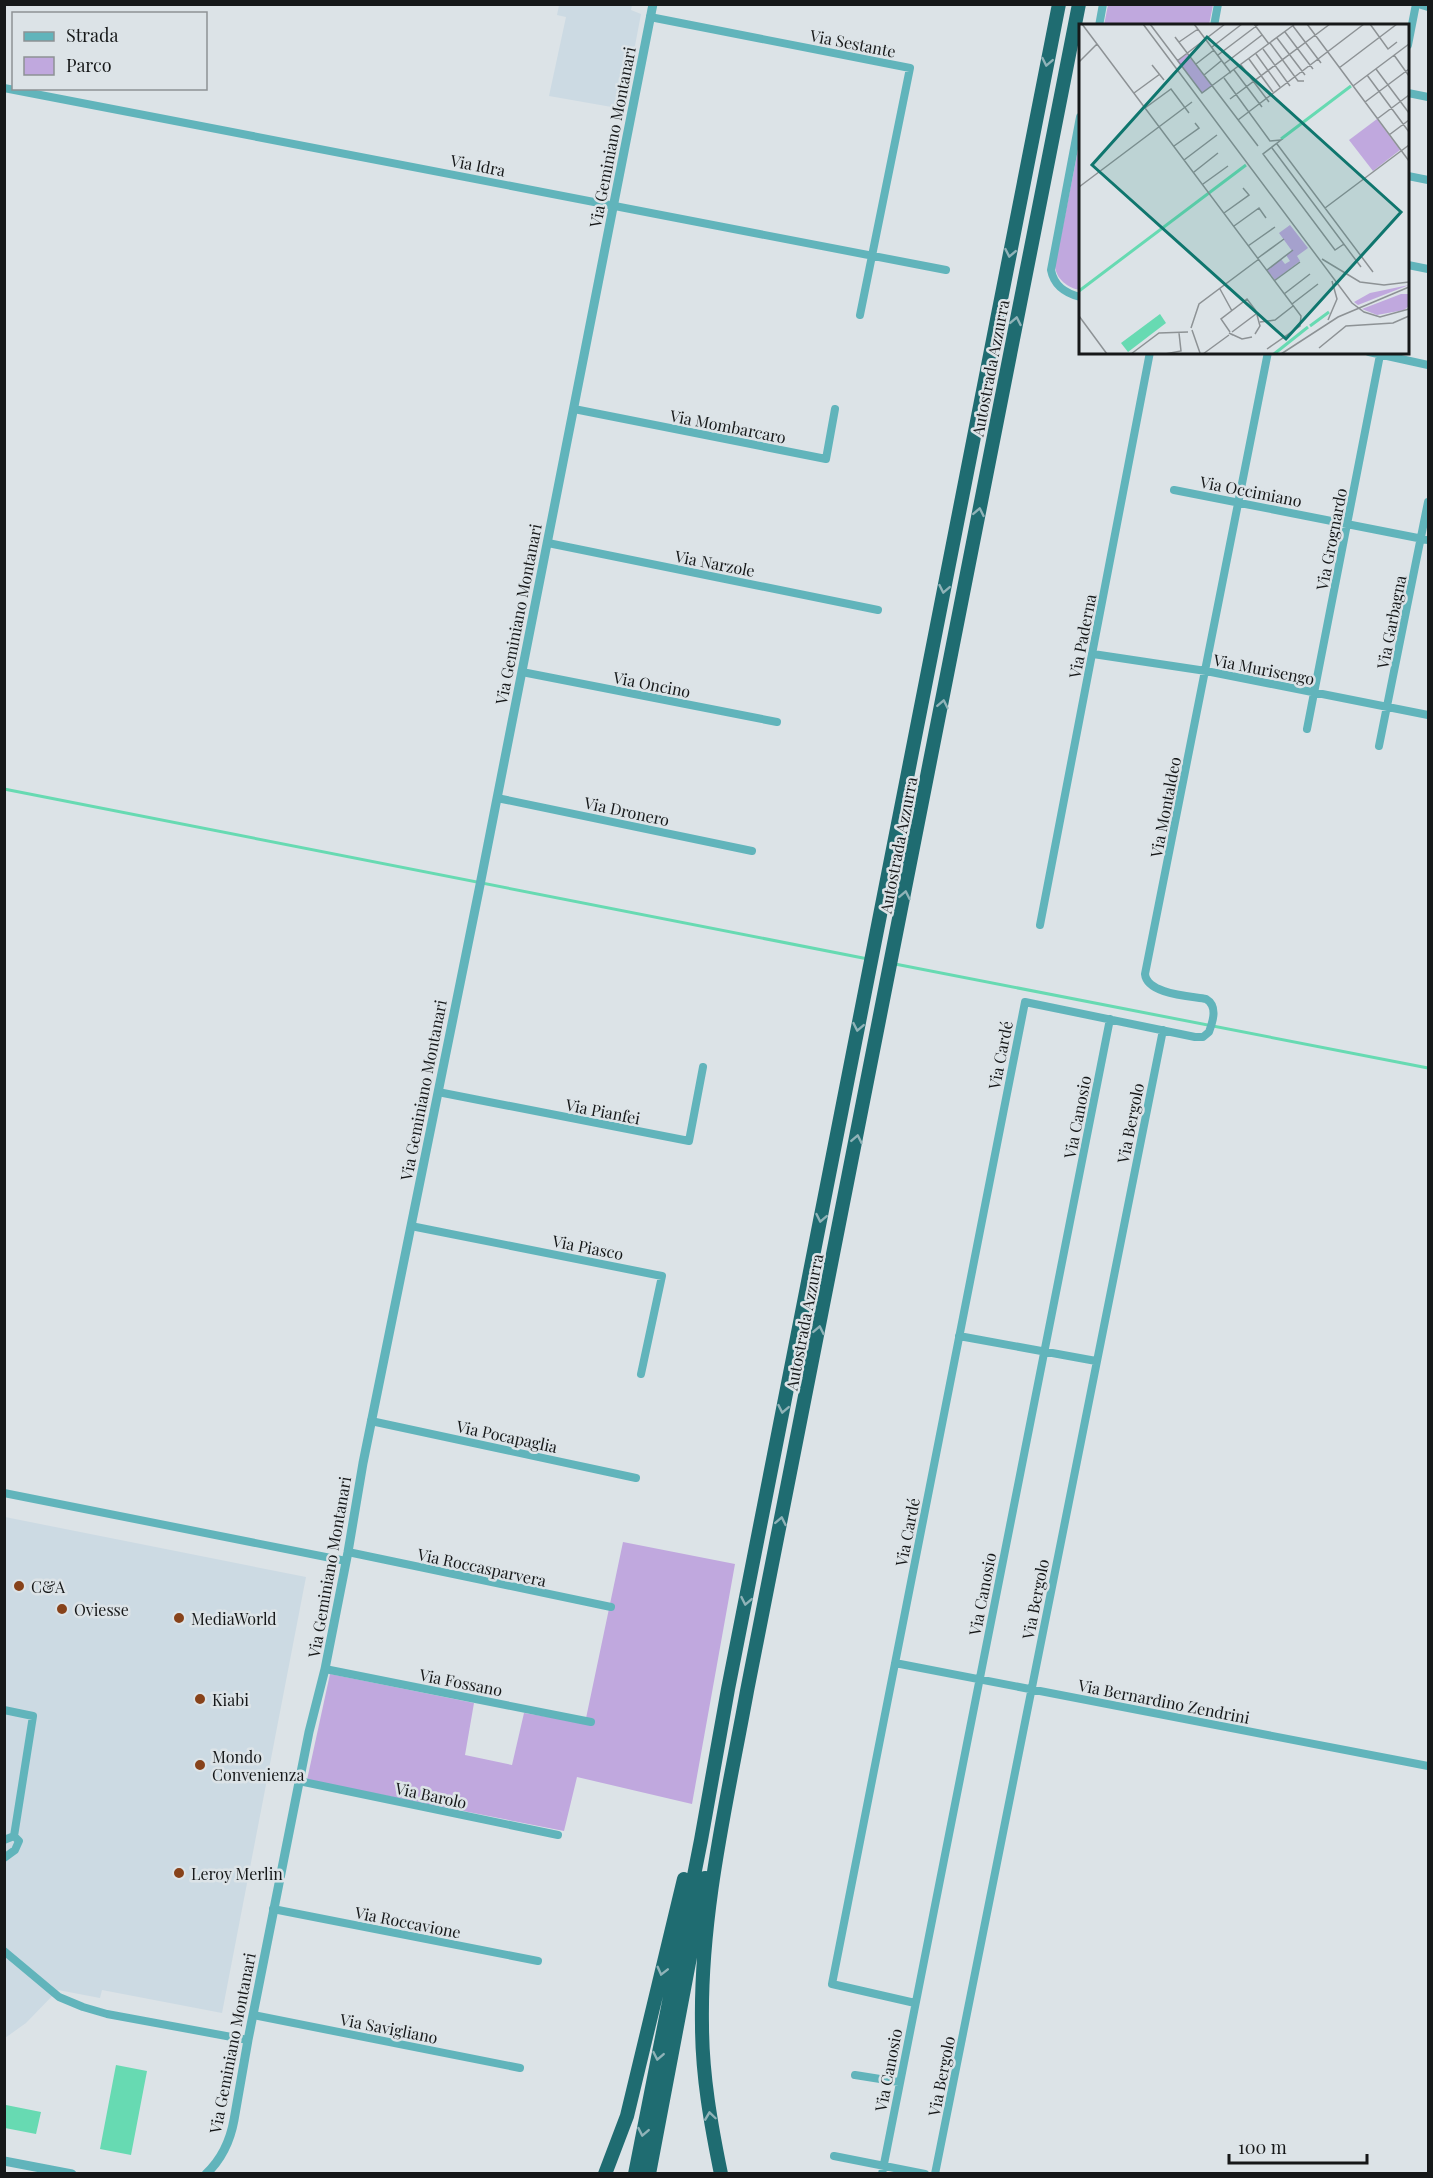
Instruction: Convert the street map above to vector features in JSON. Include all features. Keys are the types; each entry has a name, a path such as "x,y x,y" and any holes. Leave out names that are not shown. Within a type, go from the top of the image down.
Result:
{"highway":[{"name":"Autostrada Azzurra","path":"728,1689 1059,4"},
{"name":"Autostrada Azzurra","path":"747,1691 1079,4"},
{"path":"649,2174 658,2092 728,1689"},
{"path":"605,2174 627,2116 728,1689"},
{"path":"635,2174 658,2092 747,1691"},
{"path":"721,2174 706,2087 702,2025 704,1954 716,1863 747,1691"}],"street":[{"name":"Via Geminiano Montanari","path":"206,2174 220,2158 231,2137 273,1909 309,1732 325,1669 371,1421 482,876 652,4"},
{"path":"1099,24 1103,4"},
{"path":"1214,24 1218,4"},
{"path":"1409,37 1417,4 1428,7"},
{"name":"Via Sestante","path":"650,18 910,68 860,315"},
{"name":"Via Idra","path":"14,90 946,270"},
{"path":"1409,93 1428,97"},
{"path":"1079,122 1051,270 1054,281 1059,287 1079,297"},
{"path":"1409,176 1428,180"},
{"path":"1409,265 1428,269"},
{"name":"Via Paderna","path":"1040,924 1150,354"},
{"name":"Via Montaldeo","path":"1025,1002 1203,1037 1210,1029 1214,1007 1209,1001 1158,990 1145,977 1269,354"},
{"path":"1376,354 1428,364"},
{"name":"Via Grognardo","path":"1307,729 1380,355"},
{"name":"Via Mombarcaro","path":"574,409 826,459 835,409"},
{"name":"Via Occimiano","path":"1174,490 1425,539"},
{"name":"Via Garbagna","path":"1379,746 1425,539 1428,502"},
{"name":"Via Narzole","path":"548,543 878,609"},
{"name":"Via Murisengo","path":"1093,654 1206,671 1428,715"},
{"name":"Via Oncino","path":"522,672 777,723"},
{"name":"Via Dronero","path":"497,798 752,850"},
{"name":"Via Cardé","path":"915,2003 832,1984 1025,1002"},
{"name":"Via Canosio","path":"883,2170 1110,1019"},
{"name":"Via Bergolo","path":"935,2174 1162,1030"},
{"name":"Via Pianfei","path":"438,1092 689,1141 703,1067"},
{"name":"Via Piasco","path":"411,1226 662,1276 641,1374"},
{"path":"959,1336 1096,1361"},
{"name":"Via Pocapaglia","path":"371,1421 636,1478"},
{"name":"Via Roccasparvera","path":"4,1493 611,1607"},
{"name":"Via Bernardino Zendrini","path":"895,1663 1428,1766"},
{"name":"Via Fossano","path":"325,1669 591,1722"},
{"path":"4,1710 33,1716 14,1836"},
{"name":"Via Barolo","path":"299,1781 558,1835"},
{"path":"4,1840 14,1836"},
{"path":"4,1858 19,1845 20,1841 14,1836"},
{"name":"Via Roccavione","path":"273,1909 538,1961"},
{"path":"4,1951 60,1997 83,2007 107,2014 248,2040"},
{"name":"Via Savigliano","path":"253,2015 520,2068"},
{"path":"855,2075 899,2082"},
{"path":"834,2156 883,2170 925,2174"},
{"path":"4,2161 72,2174"}],"shaded area":[{"path":"559,5 632,5 631,10 641,14 623,109 549,96 566,17 557,15"},
{"path":"5,1517 306,1577 222,2013 102,1990 100,1998 58,1990 26,2023 5,2038"},
{"path":"116,2065 147,2071 131,2155 100,2149"},
{"path":"6,2105 41,2112 36,2134 5,2128"}],"green space":[{"path":"1108,4 1213,5 1209,24 1104,24"},
{"path":"1079,145 1079,290 1063,282 1055,266"},
{"path":"623,1542 735,1564 692,1804 577,1777 564,1831 307,1780 330,1674 474,1703 465,1755 512,1765 524,1713 585,1723"}],"waterway":[{"path":"4,789 868,959"},
{"path":"895,964 1428,1068"}],"place":[{"name":"C&A","path":"19,1586"},
{"name":"Oviesse","path":"62,1609"},
{"name":"MediaWorld","path":"179,1618"},
{"name":"Kiabi","path":"200,1699"},
{"name":"Mondo Convenienza","path":"200,1765"},
{"name":"Leroy Merlin","path":"179,1873"}]}
